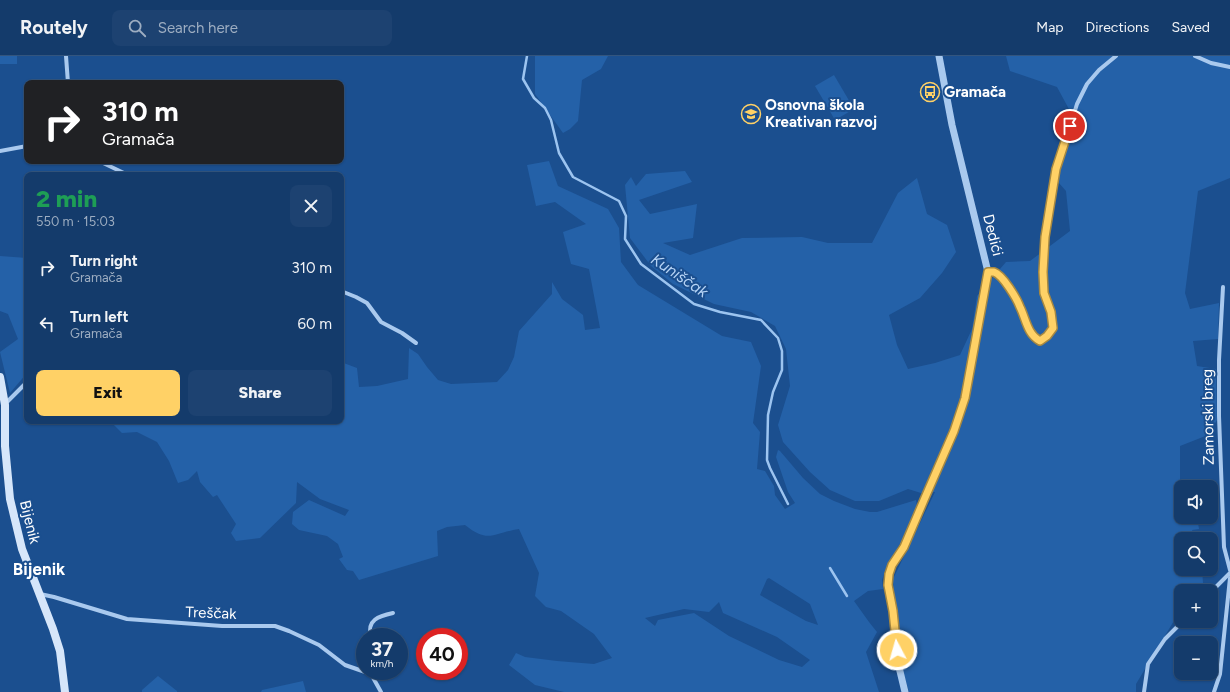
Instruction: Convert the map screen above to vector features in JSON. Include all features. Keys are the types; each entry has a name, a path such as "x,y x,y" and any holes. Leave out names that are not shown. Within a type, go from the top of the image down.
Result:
{"main road":[{"name":"Bijenik","path":"0,377 5,405 5,446 10,499 22,549 53,628 60,651 65,692"}],"street":[{"path":"66,56 68,80"},
{"name":"Dedići","path":"905,692 898,663 893,611 888,585 889,574 892,565 904,547 954,431 965,398 988,272 952,125 940,56"},
{"path":"988,272 995,272 1000,276 1013,294 1020,306 1033,337 1040,341 1047,336 1053,328 1051,312 1044,293 1043,272 1045,237 1056,169 1076,104 1087,84 1099,70 1116,56"},
{"path":"1195,56 1212,63 1230,67"},
{"path":"0,151 24,147"},
{"path":"105,164 122,172"},
{"name":"Zamorski breg","path":"1223,287 1218,360 1219,416 1224,547 1230,572"},
{"path":"344,292 356,297 367,304 381,322 402,333 416,343"},
{"path":"5,405 24,385"},
{"path":"1218,585 1230,572"},
{"path":"1214,692 1220,674 1230,578"},
{"name":"Treščak","path":"39,594 54,597 121,618 133,620 222,626 275,626 290,631 319,645 345,665 356,668"},
{"path":"370,628 375,619 393,612"},
{"path":"1144,692 1148,664 1165,639 1176,628"},
{"path":"376,680 381,692"}],"shaded area":[{"path":"0,56 17,56 17,64 0,64"},
{"path":"535,56 608,56 601,69 582,80 578,121 570,129 563,133 535,94"},
{"path":"1006,56 1230,56 1230,178 1198,191 1185,293 1190,309 1219,303 1218,339 1193,341 1197,366 1216,369 1217,420 1208,435 1180,446 1180,480 1174,480 1174,524 1198,524 1199,529 1192,530 1193,532 1174,532 1174,576 1202,576 1203,583 1174,584 1174,621 1136,684 1136,692 909,692 903,671 893,579 935,492 921,493 908,489 879,501 855,501 830,490 810,472 783,442 778,425 790,386 786,349 775,326 751,312 714,304 673,284 651,266 630,238 625,185 631,177 636,186 646,174 685,171 692,182 639,200 650,214 697,204 693,238 663,243 690,255 742,238 802,237 828,243 872,243 898,193 917,178 927,214 947,225 956,252 942,273 920,298 889,315 897,345 908,369 935,363 960,355 972,329 977,296 1006,262 1030,261 1070,231 1066,191 1051,174 1076,122 1057,87 1010,71"},
{"path":"834,75 854,109 835,120 815,86"},
{"path":"549,161 558,186 608,209 619,228 621,262 638,285 722,336 751,342 761,366 753,423 760,432 757,469 765,471 774,486 775,495 785,509 795,503 788,492 776,457 778,450 803,478 820,494 855,509 877,512 916,500 917,506 908,530 886,568 882,580 883,589 868,591 854,601 877,632 866,652 879,692 564,692 535,685 509,665 516,653 525,657 594,664 612,658 594,634 561,611 546,607 535,596 539,573 519,529 486,536 473,531 465,525 447,527 437,531 438,556 359,580 353,571 347,570 339,559 343,557 338,544 327,536 299,530 292,524 293,512 309,500 345,516 349,510 320,499 297,482 296,503 260,538 236,541 231,533 236,524 217,495 213,497 200,482 197,471 188,480 178,483 169,461 157,442 137,432 122,433 113,424 344,424 344,363 357,368 359,387 377,386 408,379 409,348 418,354 438,380 451,384 497,382 508,370 514,357 519,331 552,294 552,282 562,299 583,315 585,330 600,328 589,269 571,264 563,232 586,224 555,202 536,206 527,165","holes":["769,578 810,604 818,625 806,621 760,595 767,579","719,602 723,613 777,637 810,660 802,667 779,660 729,636 694,613 658,620 655,626 645,618 684,609 709,612"]},
{"path":"0,256 24,258 24,377 10,393 0,352 18,339 8,314 0,311"},
{"path":"158,676 177,692 142,692 142,690"},
{"path":"303,681 306,692 261,692 262,690"}],"waterway":[{"name":"Kuniščak","path":"527,56 523,79 534,98 545,108 551,120 559,153 573,177 619,201 626,216 625,239 641,264 694,304 720,312 761,320 778,338 782,351 782,370 773,392 768,415 767,460 788,504"},
{"name":"Kuniščak","path":"830,568 847,596"}],"place":[{"name":"Gramača","path":"930,92"},
{"name":"Osnovna škola Kreativan razvoj","path":"751,114"}],"district":[{"name":"Bijenik","path":"39,569"}],"route":[{"path":"897,650 893,611 889,595 889,574 892,565 904,547 954,431 965,398 988,272 995,272 1000,276 1013,294 1020,306 1033,337 1040,341 1047,336 1053,328 1051,312 1044,293 1043,272 1045,237 1056,169 1070,126"}]}
